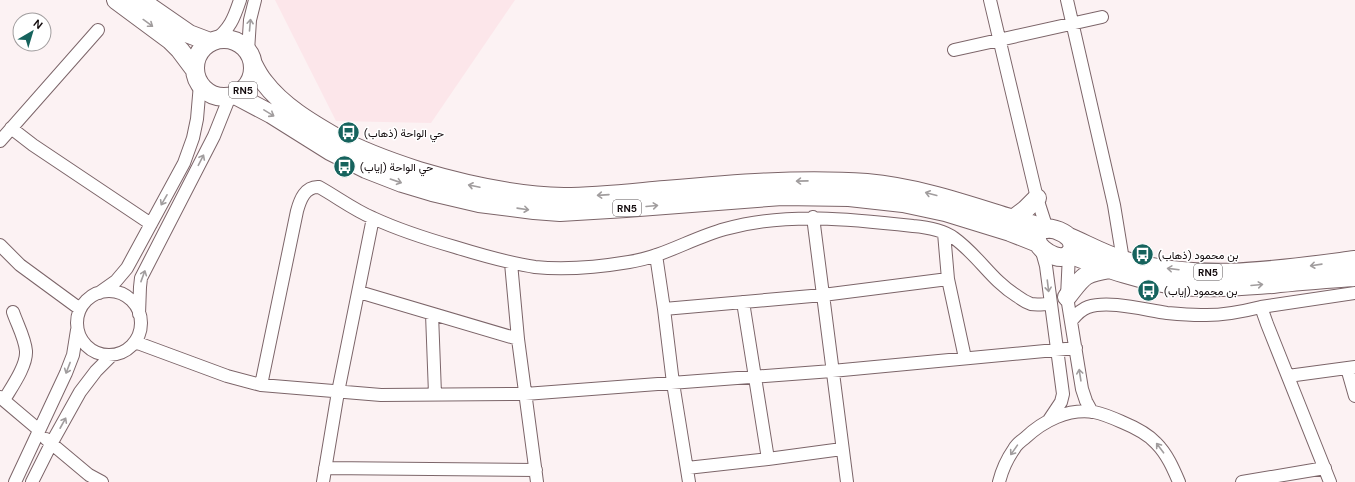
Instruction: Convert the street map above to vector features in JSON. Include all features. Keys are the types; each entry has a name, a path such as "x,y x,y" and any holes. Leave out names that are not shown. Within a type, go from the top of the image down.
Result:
{"highway":[{"name":"RN5","path":"116,0 170,40 180,50 206,90 213,95 222,97 233,96 243,90 253,73 250,57"},
{"name":"RN5","path":"140,0 189,34 212,41 223,39 232,40 241,44 263,80 273,92 293,109 320,128 364,152 406,167 470,186 525,194 570,197 761,183 816,181 869,183 927,193 1013,219 1042,240 1054,256 1064,257 1069,254 1116,265 1159,282 1197,287 1249,286 1355,277"},
{"path":"197,77 197,57 205,46 212,41"},
{"name":"RN5","path":"233,96 270,114 330,151 366,169 402,183 479,203 560,212 782,196 849,197 896,202 945,212 1042,240 1056,230 1099,251 1116,265 1220,273 1277,270 1355,260"},
{"path":"1013,219 1037,198"},
{"path":"1067,236 1071,240 1072,246 1069,254"},
{"path":"1067,297 1081,279 1088,273 1116,265"}],"street":[{"path":"212,41 224,33 231,23 240,0"},
{"path":"250,57 250,20 255,0"},
{"path":"990,0 1037,198 1062,398 1049,420"},
{"path":"1067,0 1114,205 1116,265"},
{"path":"954,50 1102,17"},
{"path":"0,141 98,30"},
{"path":"15,482 73,355 77,330 77,319 80,309 85,302 116,281 123,274 184,163 193,138 198,112 197,77"},
{"path":"32,482 83,386 112,356 123,352 135,342 140,329 140,287 142,278 233,96"},
{"path":"11,128 33,145 151,224"},
{"path":"261,385 297,211 304,194 313,187 319,187 356,210 373,218 425,238 473,253 535,267 552,268 631,262 656,255 725,229 762,222 812,218 914,226 935,230 954,238 970,251 1002,286 1030,304 1050,304"},
{"path":"323,482 338,392 373,218"},
{"path":"812,218 847,482"},
{"path":"944,233 948,279 965,358"},
{"path":"0,245 20,265 80,309"},
{"path":"1069,254 1067,297 1083,393 1092,412"},
{"path":"656,255 673,383 689,482"},
{"path":"325,468 536,476 518,339 511,262"},
{"path":"664,309 823,295 948,279"},
{"path":"99,293 110,292 120,294 128,298 139,314"},
{"path":"359,292 518,339"},
{"path":"1072,320 1086,307 1104,305 1122,306 1169,313 1219,315 1355,293"},
{"path":"743,302 768,459"},
{"path":"1261,307 1330,482"},
{"path":"13,312 26,352 24,362 19,373 2,399 39,430 51,444 89,478 102,482"},
{"path":"432,314 436,394"},
{"path":"77,330 82,341 90,349 102,355 112,356"},
{"path":"135,342 227,376 261,385 381,395 525,394 832,371 1076,348"},
{"path":"1288,376 1351,367 1355,396"},
{"path":"999,482 1003,467 1014,448 1029,434 1049,420 1079,412 1092,412 1105,415 1135,427 1156,442 1171,462 1179,482"},
{"path":"687,468 842,449"},
{"path":"1242,482 1325,468"}],"shaded area":[{"path":"275,0 515,0 431,123 336,121"}],"place":[{"name":"حي الواحة (ذهاب)","path":"349,133"},
{"name":"حي الواحة (إياب)","path":"344,167"},
{"name":"بن محمود (ذهاب)","path":"1142,255"},
{"name":"بن محمود (إياب)","path":"1149,291"}]}
